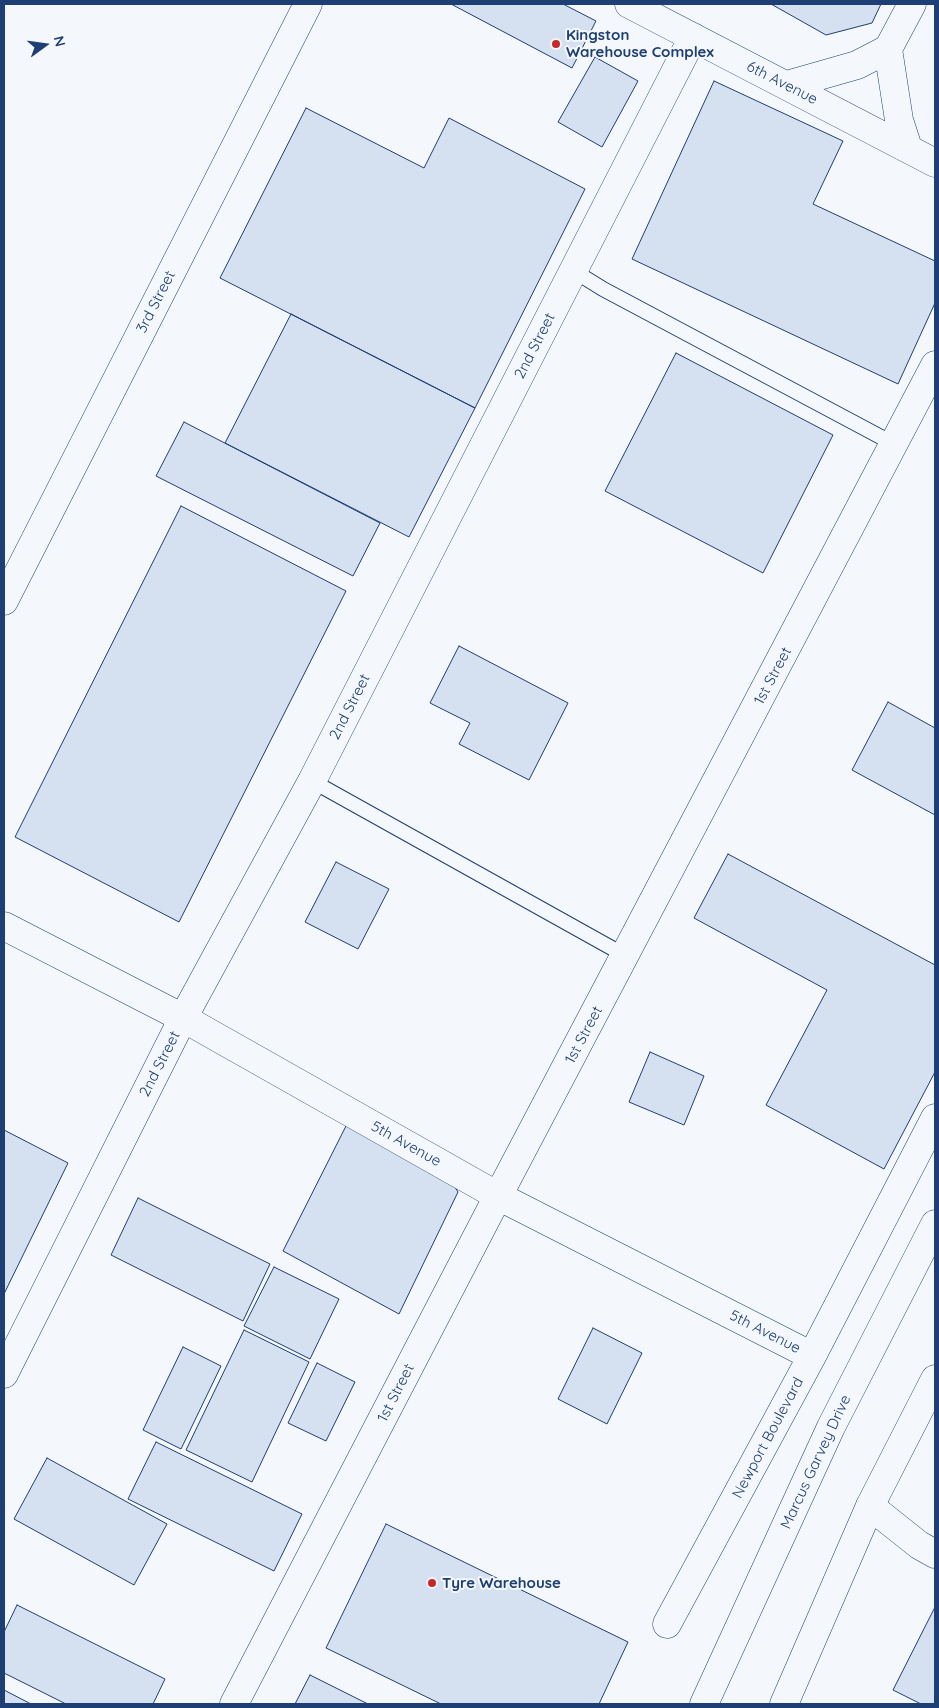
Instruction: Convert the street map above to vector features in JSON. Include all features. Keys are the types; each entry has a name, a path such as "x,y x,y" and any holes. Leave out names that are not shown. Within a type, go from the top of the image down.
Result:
{"main road":[{"name":"3rd Street","path":"4,601 308,4"},
{"name":"6th Avenue","path":"629,4 935,163"},
{"path":"787,85 857,65 888,49 912,4"},
{"name":"2nd Street","path":"4,1374 183,1018 312,781 693,37"},
{"path":"888,49 899,120 908,148"},
{"name":"1st Street","path":"234,1704 498,1196 626,956 935,365"},
{"name":"5th Avenue","path":"4,926 183,1018 498,1196 812,1356"},
{"name":"Newport Boulevard","path":"667,1624 812,1356 935,1118"},
{"name":"Marcus Garvey Drive","path":"704,1704 831,1427 935,1224"},
{"path":"784,1704 870,1506 935,1379"},
{"path":"870,1506 919,1545 935,1554"}],"lane":[{"path":"574,271 603,289 894,444"},
{"path":"312,781 626,956"}],"building":[{"name":"Kingston Warehouse Complex","path":"451,4 563,4 596,21 572,68"},
{"path":"771,4 881,4 872,23 826,35"},
{"path":"595,57 638,81 602,147 558,122"},
{"path":"714,81 843,141 813,204 935,261 935,303 898,384 632,259"},
{"path":"306,108 424,168 449,118 585,189 475,408 220,278"},
{"path":"291,314 475,408 409,537 225,443"},
{"path":"676,353 833,435 763,573 605,491"},
{"path":"184,422 380,523 353,576 156,476"},
{"path":"181,506 346,591 179,922 15,837"},
{"path":"459,646 568,703 529,780 459,744 470,723 430,703"},
{"path":"888,702 935,728 935,815 852,770"},
{"path":"728,854 935,965 935,1072 884,1169 766,1105 827,990 694,918"},
{"path":"336,862 389,889 358,949 305,922"},
{"path":"650,1052 704,1076 684,1125 629,1102"},
{"path":"348,1122 444,1170 458,1192 399,1314 283,1251"},
{"path":"4,1130 68,1163 4,1294"},
{"path":"138,1198 270,1264 243,1321 111,1255"},
{"path":"274,1267 339,1299 310,1359 244,1326"},
{"path":"593,1328 642,1353 607,1424 558,1399"},
{"path":"244,1330 309,1362 252,1482 186,1450"},
{"path":"183,1347 221,1366 181,1449 143,1430"},
{"path":"317,1363 355,1382 326,1441 288,1423"},
{"path":"156,1442 302,1514 274,1571 128,1499"},
{"path":"47,1458 167,1524 134,1585 14,1519"},
{"name":"Tyre Warehouse","path":"386,1524 628,1642 599,1704 441,1704 326,1648"},
{"path":"17,1605 165,1679 153,1704 66,1704 4,1673 4,1632"},
{"path":"935,1607 935,1704 921,1704 893,1690"},
{"path":"310,1675 368,1704 295,1704"},
{"path":"4,1690 31,1704 4,1704"}],"place":[{"name":"Kingston Warehouse Complex","path":"556,44"},
{"name":"Tyre Warehouse","path":"432,1583"}]}
